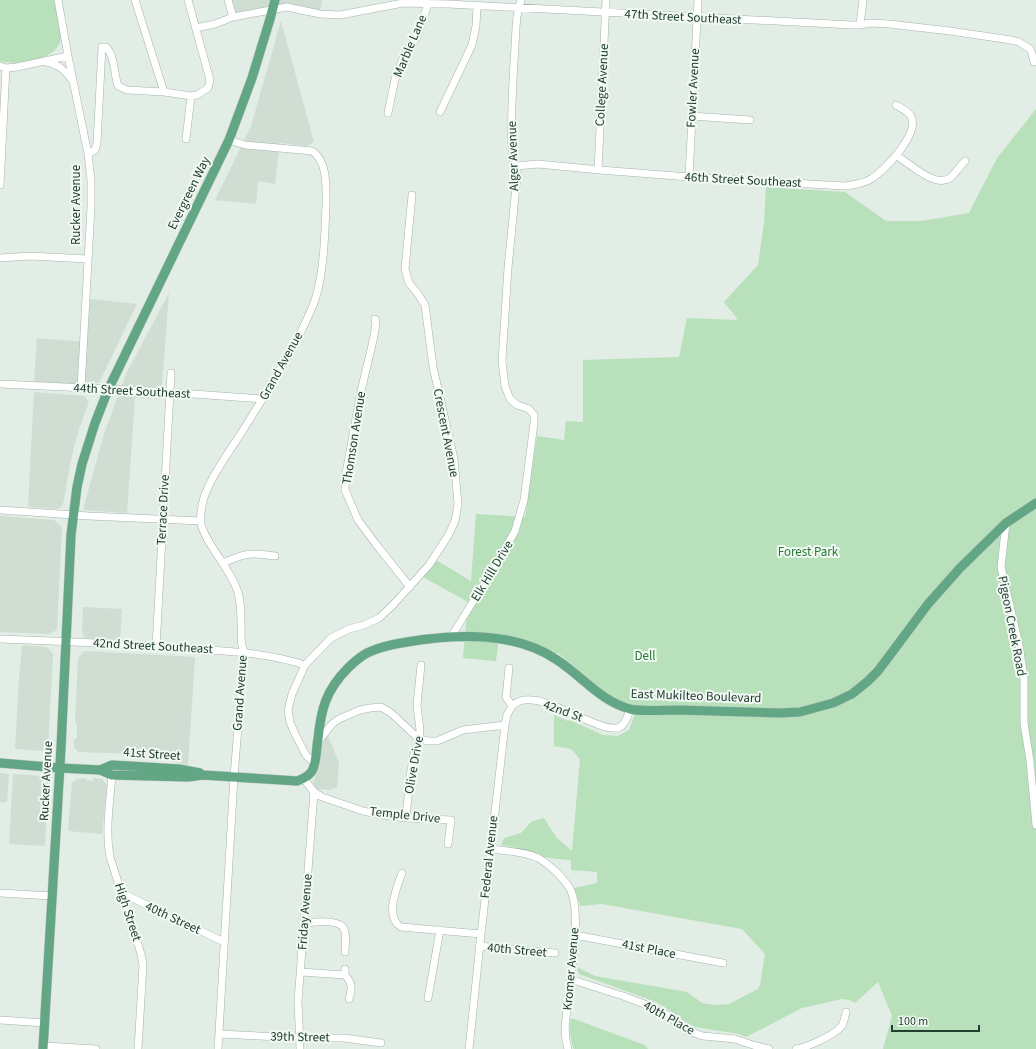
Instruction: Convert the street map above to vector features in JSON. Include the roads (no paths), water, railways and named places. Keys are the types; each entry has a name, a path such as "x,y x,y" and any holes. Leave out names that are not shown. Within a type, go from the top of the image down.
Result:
{"main road":[{"name":"Evergreen Way","path":"108,390 229,140 252,78 275,0"},
{"name":"Rucker Avenue","path":"43,1048 60,768 73,515 82,464 95,423 108,390"},
{"name":"East Mukilteo Boulevard","path":"315,764 322,713 330,689 340,676 367,653 392,645 419,640 451,637 489,638 515,642 536,648 558,660 601,695 630,709 781,713 800,712 833,703 852,694 868,681 878,671 928,604 960,568 1006,523 1036,503"},
{"name":"41st Street","path":"0,763 100,770 112,775 150,772"},
{"path":"303,778 309,775 315,764"},
{"name":"41st Street","path":"100,770 112,765 188,777 203,775 297,781 303,778"}],"street":[{"name":"Rucker Avenue","path":"58,0 88,154 91,180 92,207 81,388"},
{"path":"135,0 164,92"},
{"path":"88,154 95,150 97,143 102,47 106,47 110,51 118,86 127,90 164,92 191,96 197,95 208,88 210,80 188,0"},
{"path":"228,0 233,17"},
{"name":"Alger Avenue","path":"521,0 516,28 511,125 512,151 517,176 508,268 502,361 505,386 510,399 517,405 528,409 534,415 524,500"},
{"name":"College Avenue","path":"598,170 606,0"},
{"name":"Fowler Avenue","path":"689,176 698,0"},
{"path":"860,26 863,0"},
{"name":"47th Street Southeast","path":"196,28 215,24 233,17 287,7 320,14 340,15 381,3 428,4 448,2 477,6 489,3 519,8 697,18 860,26 870,23 889,24 950,31 1019,42 1030,49 1034,62"},
{"name":"Marble Lane","path":"388,113 395,80 406,53 416,40 428,4"},
{"path":"440,112 472,45 476,26 477,6"},
{"path":"0,185 3,67 17,67 68,56"},
{"path":"42,61 57,64 73,81"},
{"path":"186,139 191,96"},
{"name":"46th Street Southeast","path":"516,166 538,164 598,170 850,185 870,179 884,169 897,156 909,135 912,126 912,118 909,114 896,105"},
{"path":"691,116 750,120"},
{"name":"Grand Avenue","path":"218,1049 234,778 244,652 240,644 241,608 236,587 204,532 201,522 202,504 209,485 263,399 292,348 316,296 321,268 325,215 325,183 321,163 317,154 312,151 245,145 229,140"},
{"path":"897,156 928,178 936,180 950,178 965,162"},
{"name":"Crescent Avenue","path":"315,764 306,755 295,734 290,722 288,710 292,694 305,665 331,638 349,629 364,625 379,618 410,586 429,565 448,536 455,521 458,504 454,459 433,367 425,305 409,283 405,269 412,195"},
{"path":"0,258 30,256 88,260"},
{"name":"Thomson Avenue","path":"375,319 376,324 374,335 361,391 346,473 345,490 358,520 410,586"},
{"name":"Terrace Drive","path":"156,646 171,373"},
{"name":"44th Street Southeast","path":"0,384 171,392 263,399"},
{"name":"Elk Hill Drive","path":"451,637 515,531 524,500"},
{"path":"0,510 201,522"},
{"name":"Pigeon Creek Road","path":"1006,523 1001,567 1019,644 1024,678 1024,723 1030,761 1036,825"},
{"path":"223,563 241,554 259,553 275,556"},
{"name":"42nd Street Southeast","path":"0,639 66,641 244,652 288,659 305,665"},
{"name":"Olive Drive","path":"406,818 412,761 419,739 420,730 417,705 421,665"},
{"path":"509,668 506,697 512,706"},
{"name":"42nd St","path":"512,706 521,701 544,703 562,708 584,719 606,727 614,728 620,727 625,722 630,709"},
{"name":"Federal Avenue","path":"469,1049 479,946 505,725 507,715 512,706"},
{"path":"317,743 332,724 339,719 360,710 370,708 381,708 391,713 419,739 428,741 437,741 463,730 505,725"},
{"name":"High Street","path":"112,775 107,829 108,845 110,857 141,954 143,965 138,1049"},
{"path":"303,778 314,792"},
{"name":"Temple Drive","path":"314,792 334,802 382,815 406,818 450,820 448,844"},
{"name":"Friday Avenue","path":"300,1049 298,1001 314,792"},
{"name":"Kromer Avenue","path":"490,849 520,853 538,858 554,870 571,890 576,913 566,1026 566,1043 568,1049"},
{"name":"40th Street","path":"402,873 393,905 393,919 396,924 401,927 481,934"},
{"path":"0,893 52,896"},
{"name":"40th Street","path":"122,893 224,942"},
{"path":"305,923 317,921 341,924 345,934 345,952"},
{"path":"428,998 440,930"},
{"name":"41st Place","path":"575,935 723,963"},
{"name":"40th Street","path":"479,946 555,953"},
{"path":"301,972 345,972 351,981 351,990 348,999"},
{"name":"40th Place","path":"570,979 624,996 660,1010 688,1032 703,1036 735,1039 769,1049"},
{"path":"796,1049 804,1048 835,1032 842,1026 846,1012"},
{"path":"0,1020 45,1023"},
{"name":"39th Street","path":"219,1034 299,1038 344,1038 381,1043"},
{"path":"43,1048 96,1049"}],"park label":[{"name":"Forest Park","path":"808,552"},
{"name":"Dell","path":"645,656"}]}
